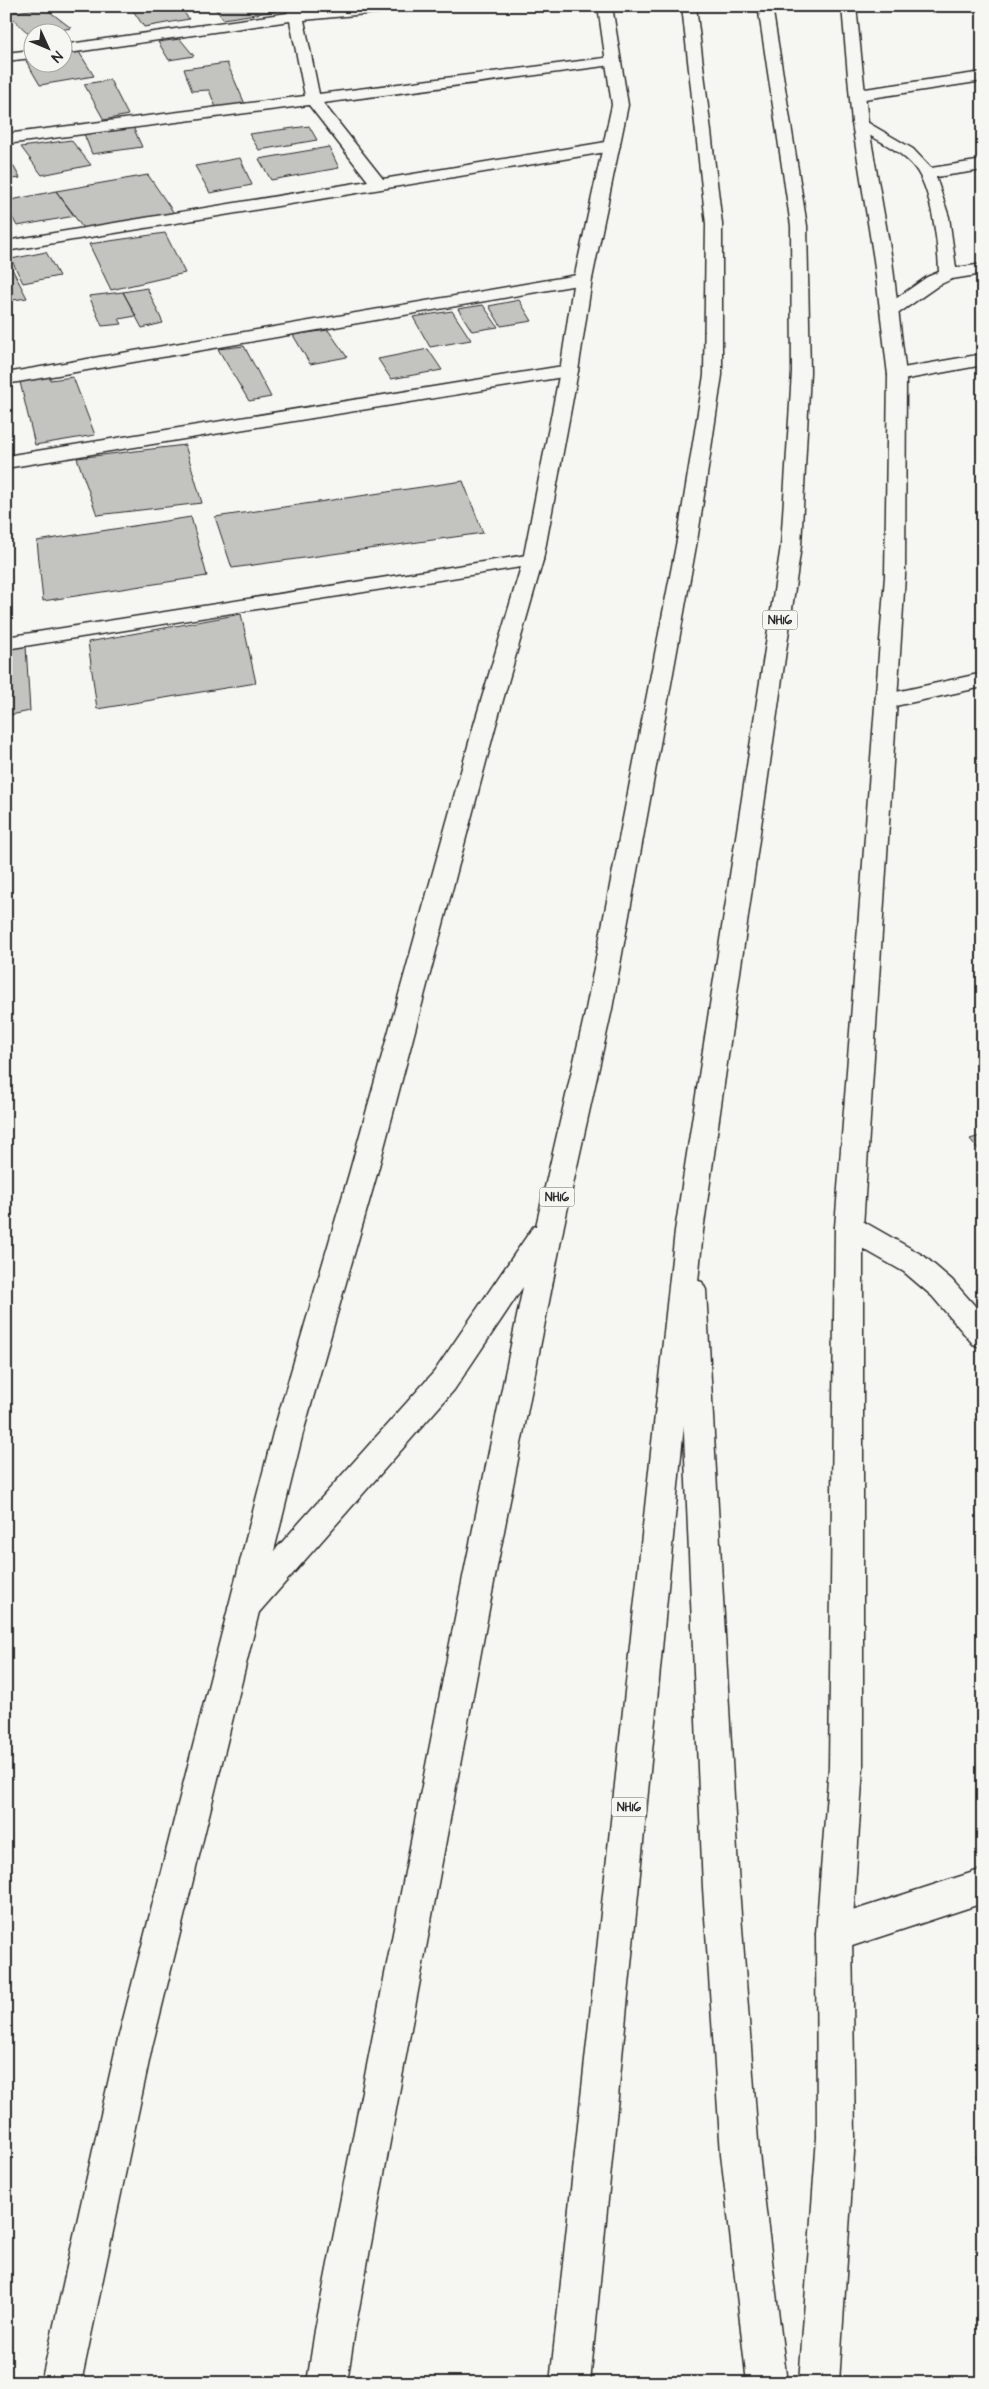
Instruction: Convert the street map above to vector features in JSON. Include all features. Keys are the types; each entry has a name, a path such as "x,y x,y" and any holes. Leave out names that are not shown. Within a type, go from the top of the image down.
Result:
{"main road":[{"path":"72,48 294,11 407,6"},
{"path":"61,2383 134,2047 288,1433 363,1174 484,728 533,560 570,371 583,279 620,105 605,6"},
{"name":"NH16","path":"327,2383 335,2330 479,1577 550,1225 599,1009 688,535 713,375 714,224 689,6"},
{"name":"NH16","path":"570,2383 689,1231 791,546 801,372 799,226 765,6"},
{"path":"819,2383 836,2137 834,1934 846,1766 849,1227 895,576 897,375 890,311 860,123 849,6"},
{"path":"294,11 313,100 379,184"},
{"path":"6,57 22,55"},
{"path":"6,139 612,61"},
{"path":"858,95 983,76"},
{"path":"860,123 921,165 933,189 948,259 948,274"},
{"path":"6,246 612,146"},
{"path":"926,174 983,165"},
{"path":"890,311 933,281 948,274 983,268"},
{"path":"6,379 583,279"},
{"path":"897,375 983,359"},
{"path":"6,462 570,371"},
{"path":"6,643 533,560"},
{"path":"886,700 983,680"},
{"path":"244,1607 444,1381 550,1225"},
{"path":"849,1227 914,1264 942,1288 983,1336"},
{"path":"689,1231 723,1908 740,2154 768,2383"},
{"path":"834,1934 983,1886"}],"building":[{"path":"130,6 179,6 189,19 144,27"},
{"path":"273,6 276,11 223,19 214,7"},
{"path":"45,8 63,22 22,22 22,27 7,13"},
{"path":"180,39 194,56 169,60 158,42"},
{"path":"79,52 94,76 40,85 32,72 72,72 72,53"},
{"path":"227,63 245,104 217,110 209,90 192,91 184,69"},
{"path":"110,80 128,115 104,120 84,84"},
{"path":"309,126 317,140 259,150 249,134"},
{"path":"133,127 142,147 92,154 84,134"},
{"path":"71,140 91,165 42,175 21,147"},
{"path":"329,147 339,168 271,180 259,159"},
{"path":"6,153 20,178 6,180"},
{"path":"240,158 252,185 210,193 195,166"},
{"path":"148,175 176,216 85,231 56,191"},
{"path":"56,191 75,216 17,226 6,206 6,201"},
{"path":"165,233 185,273 111,290 89,244"},
{"path":"46,252 59,276 23,283 11,259"},
{"path":"7,259 27,298 6,301"},
{"path":"147,288 163,323 142,328 123,292"},
{"path":"123,292 136,316 119,319 122,324 102,326 89,296"},
{"path":"519,300 532,321 501,326 489,306"},
{"path":"483,305 498,327 472,331 458,309"},
{"path":"452,311 471,340 430,347 413,317"},
{"path":"328,330 347,357 310,364 293,335"},
{"path":"244,346 271,397 249,401 218,349"},
{"path":"428,349 442,370 391,379 378,359"},
{"path":"50,376 50,380 73,377 95,435 35,445 20,382"},
{"path":"185,445 202,503 97,515 77,458"},
{"path":"463,481 483,533 232,568 215,517"},
{"path":"191,517 207,576 43,601 37,541"},
{"path":"241,614 256,683 97,709 88,642"},
{"path":"26,646 30,711 6,716 6,648"},
{"path":"983,1135 983,1155 970,1139"},
{"path":"983,2154 983,2173 976,2156"}]}
